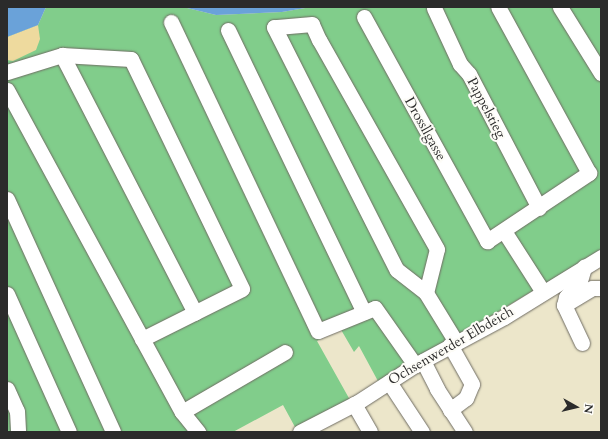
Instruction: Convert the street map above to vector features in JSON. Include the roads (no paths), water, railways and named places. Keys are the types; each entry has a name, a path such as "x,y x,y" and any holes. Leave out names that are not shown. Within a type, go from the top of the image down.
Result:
{"street":[{"path":"498,7 589,173 504,231 543,292"},
{"path":"560,7 601,73"},
{"name":"Pappelstieg","path":"434,8 460,64 469,74 539,208"},
{"name":"Drossllgasse","path":"364,17 487,241 504,231"},
{"path":"171,22 318,331 375,308 419,363 465,432"},
{"path":"426,293 437,249 318,40 312,24 274,27 397,270 426,293 453,343 472,384 466,398 450,410"},
{"path":"228,30 364,312"},
{"path":"62,55 195,313"},
{"path":"7,72 62,55 131,59 242,289 142,339"},
{"path":"7,90 182,412 198,432"},
{"path":"7,199 113,432"},
{"name":"Ochsenwerder Elbdeich","path":"300,432 354,404 453,343 504,317 601,256"},
{"path":"582,343 564,305 566,297 580,281 584,268"},
{"path":"564,305 592,288 601,288"},
{"path":"7,294 69,432"},
{"path":"182,412 285,352"},
{"path":"389,382 422,432"},
{"path":"7,389 16,411 18,432"},
{"path":"354,404 370,432"}],"water":[{"path":"7,7 46,7 38,25 7,37"},
{"path":"183,7 311,7 282,12 216,15"}]}
